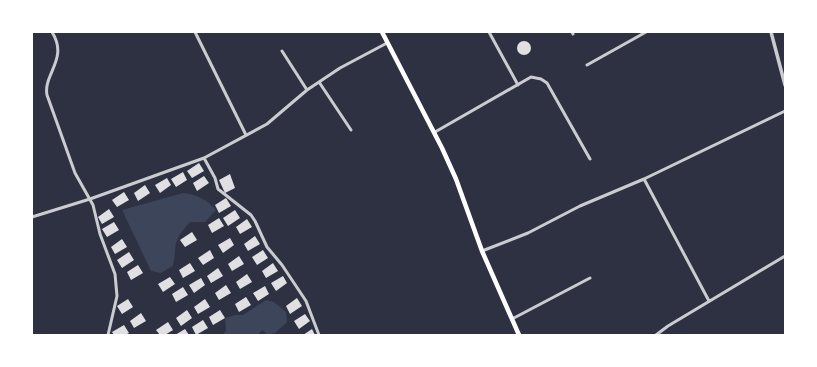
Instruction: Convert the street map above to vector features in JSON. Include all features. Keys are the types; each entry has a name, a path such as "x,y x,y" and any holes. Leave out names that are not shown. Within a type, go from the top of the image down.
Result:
{"highway":[{"path":"382,32 434,132 456,179 482,251 520,335"}],"street":[{"path":"52,32 58,47 47,87 47,95 75,173 90,199 117,285 117,296 108,335"},
{"path":"195,32 246,135"},
{"path":"489,32 518,85"},
{"path":"587,65 646,32"},
{"path":"771,32 785,85"},
{"path":"32,217 90,199 204,158 273,120 307,90 340,68 388,43"},
{"path":"282,50 307,90"},
{"path":"434,132 531,77 541,79 547,83 590,159"},
{"path":"319,82 351,130"},
{"path":"482,251 528,233 580,206 644,179 785,111"},
{"path":"204,158 218,189 251,215 255,221 267,247 282,265 306,301 319,335"},
{"path":"644,179 709,301"},
{"path":"656,335 668,326 785,256"},
{"path":"512,319 590,278"}],"shaded area":[{"path":"183,193 201,198 216,210 205,222 190,222 180,234 176,243 173,266 161,273 151,271 122,210"},
{"path":"266,300 274,302 286,312 287,322 275,333 268,335 262,330 258,335 223,335 226,330 225,318 235,315 243,315"}],"building":[{"path":"524,41 529,43 531,48 529,53 524,55 519,53 517,48 519,43"},
{"path":"199,163 204,171 192,178 187,171"},
{"path":"183,172 187,180 176,187 171,179"},
{"path":"230,174 235,188 225,193 219,180"},
{"path":"204,176 209,183 197,191 193,183"},
{"path":"167,178 171,185 160,193 155,185"},
{"path":"145,185 150,193 138,201 134,193"},
{"path":"124,192 129,200 117,207 112,200"},
{"path":"226,198 231,206 219,213 215,205"},
{"path":"109,209 114,217 102,224 98,217"},
{"path":"235,210 240,218 228,226 223,218"},
{"path":"219,218 224,226 212,233 208,225"},
{"path":"247,219 252,227 240,234 236,227"},
{"path":"114,222 119,230 107,237 102,229"},
{"path":"192,232 197,240 185,247 180,240"},
{"path":"255,236 260,244 248,251 244,244"},
{"path":"230,238 234,245 223,253 218,245"},
{"path":"122,239 127,247 115,254 111,247"},
{"path":"210,250 214,258 203,265 198,258"},
{"path":"263,250 268,258 257,265 252,257"},
{"path":"129,252 134,260 122,268 117,260"},
{"path":"239,256 244,264 232,271 228,264"},
{"path":"190,263 195,271 183,278 179,270"},
{"path":"273,263 278,271 266,278 262,271"},
{"path":"138,265 143,273 131,280 127,272"},
{"path":"218,268 223,276 211,283 207,276"},
{"path":"247,274 252,282 240,289 236,282"},
{"path":"283,276 287,283 276,291 271,283"},
{"path":"170,277 175,284 163,292 158,284"},
{"path":"201,278 205,285 194,293 189,285"},
{"path":"226,285 231,293 219,300 215,293"},
{"path":"265,286 269,294 258,301 253,293"},
{"path":"183,287 188,295 176,302 172,294"},
{"path":"246,297 251,305 239,312 235,304"},
{"path":"297,298 302,306 290,314 286,306"},
{"path":"128,299 133,307 122,314 117,306"},
{"path":"205,299 210,307 198,314 194,307"},
{"path":"187,310 192,318 181,326 176,318"},
{"path":"220,310 225,318 213,325 209,317"},
{"path":"141,313 146,321 134,328 130,321"},
{"path":"305,314 310,321 299,329 294,321"},
{"path":"203,320 208,328 196,335 192,327"},
{"path":"168,322 173,330 165,335 160,335 156,330"},
{"path":"124,325 129,333 125,335 114,335 112,332"},
{"path":"185,329 189,335 175,335"},
{"path":"312,329 315,335 303,335"}]}
